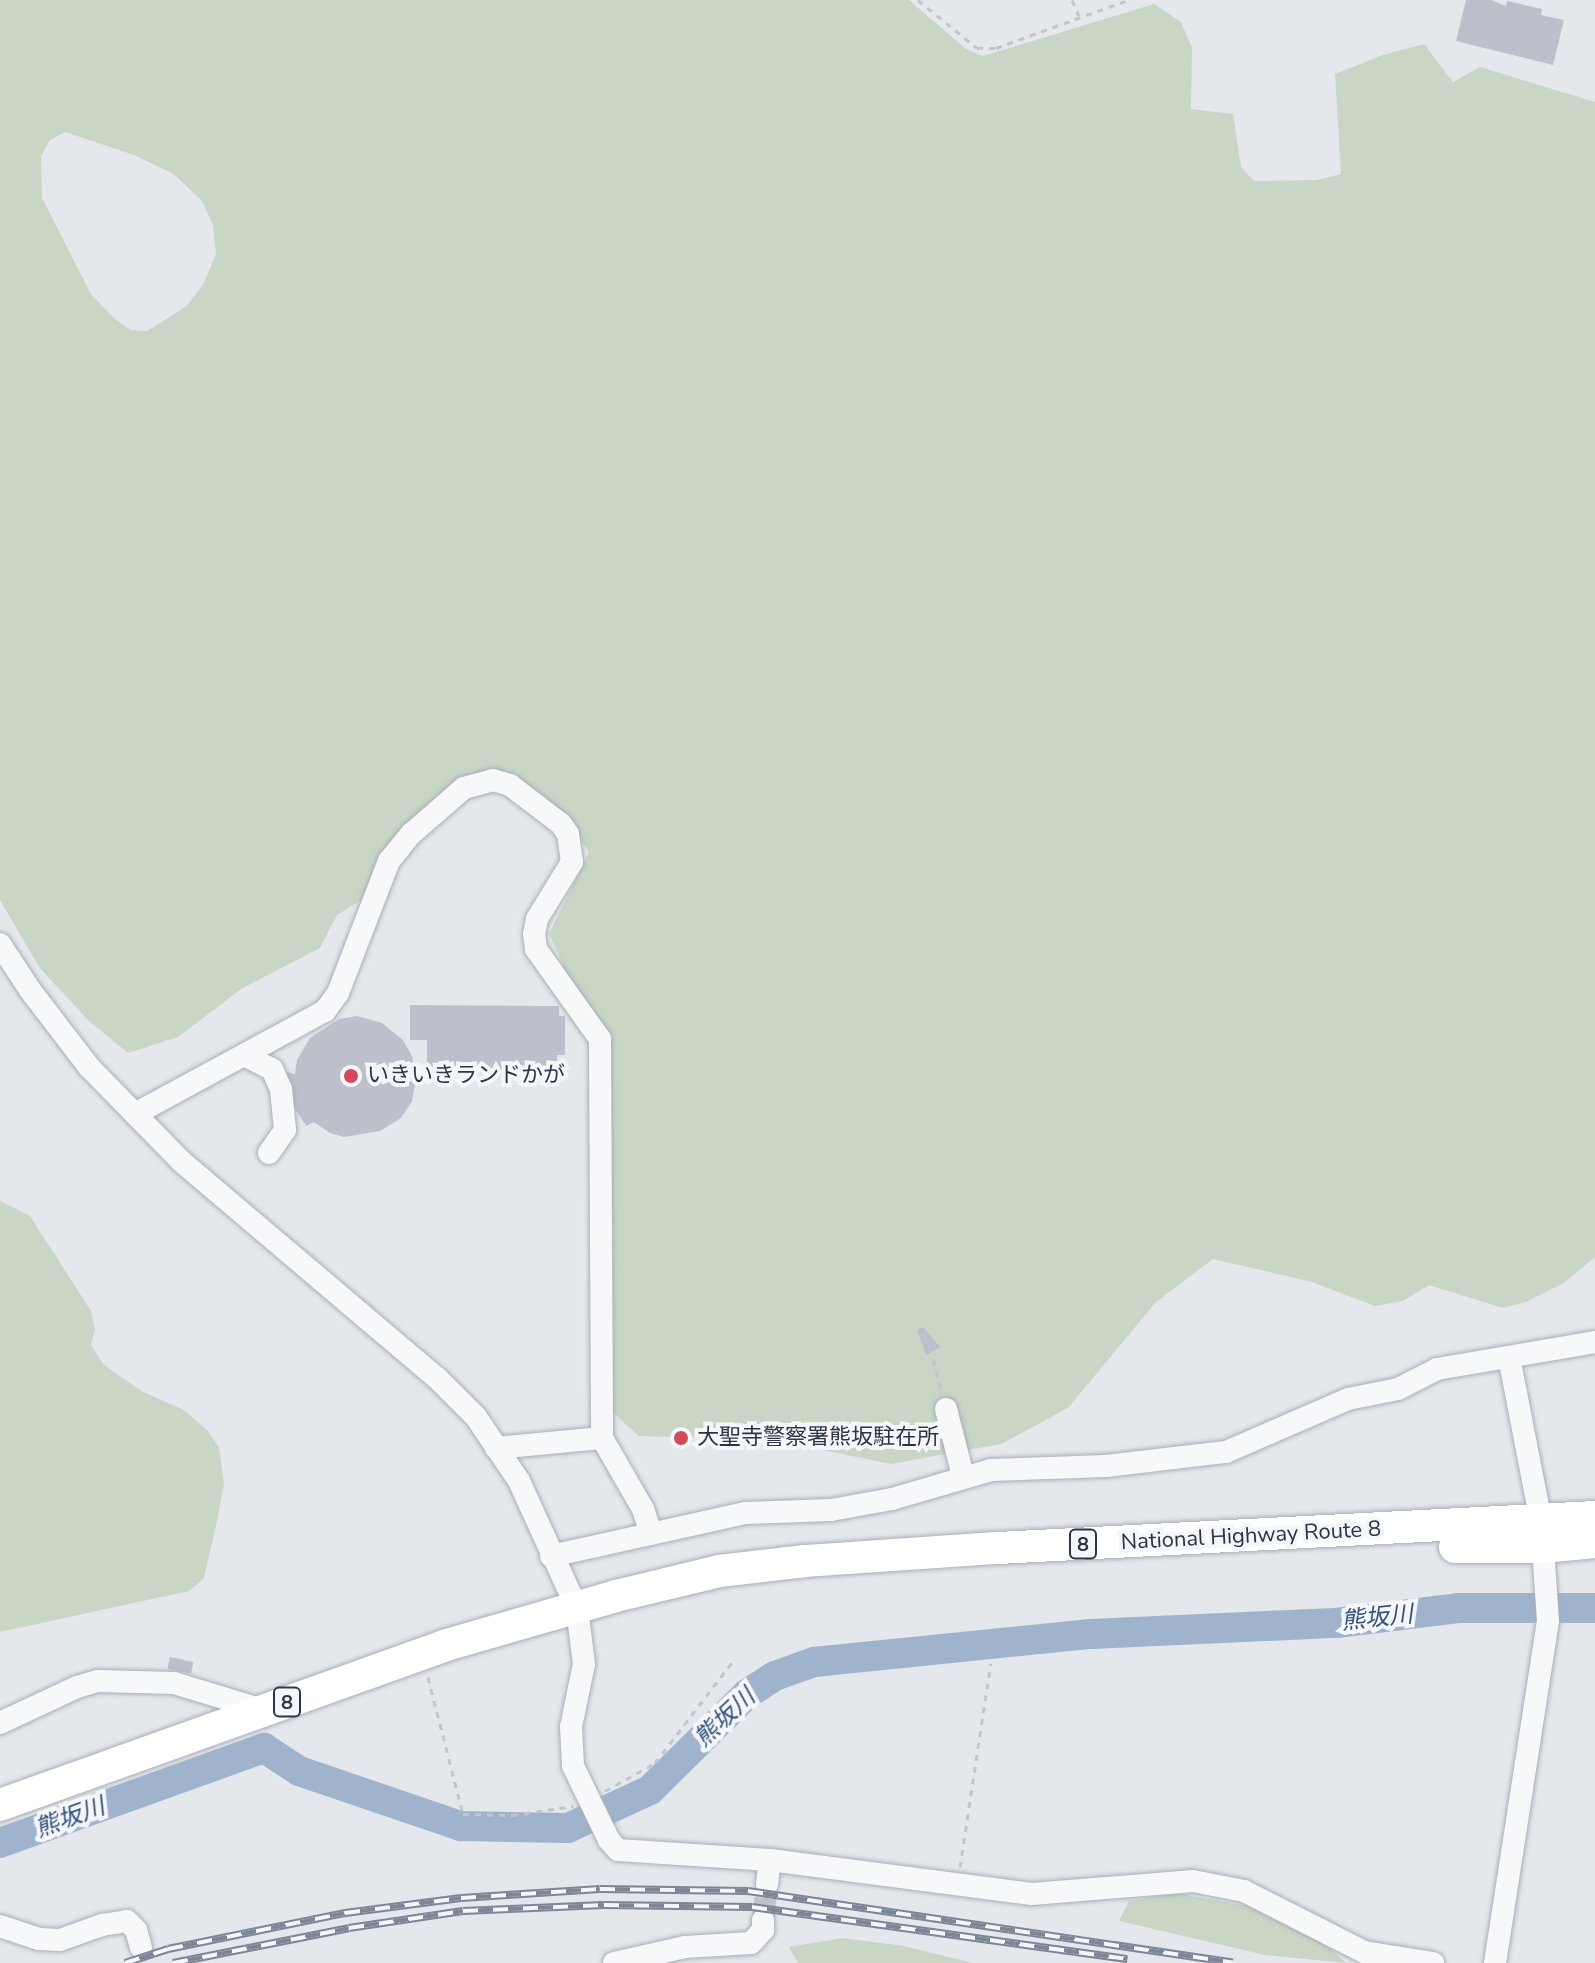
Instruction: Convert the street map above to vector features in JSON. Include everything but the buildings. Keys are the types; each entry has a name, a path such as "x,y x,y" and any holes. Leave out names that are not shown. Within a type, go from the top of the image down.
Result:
{"highway":[{"name":"National Highway Route 8","path":"1542,1535 1595,1517"},
{"name":"National Highway Route 8","path":"0,1805 443,1646 719,1571 805,1561 998,1548 1542,1535 1595,1542"}],"street":[{"path":"135,1114 325,1011 338,993 389,861 411,834 464,788 493,780 510,785 561,824 568,834 572,862 537,919 534,934 536,949 600,1039 598,1284 602,1438 643,1509 651,1534"},
{"path":"0,944 89,1067 182,1162 437,1378 476,1417 519,1481 577,1608 584,1664 570,1746 573,1766 609,1840 618,1850 770,1860 1032,1894 1193,1881 1244,1891 1364,1952 1433,1963"},
{"path":"246,1056 272,1069 281,1089 285,1130 269,1153"},
{"path":"551,1556 745,1513 831,1510 892,1499 991,1470 1106,1466 1226,1452 1348,1399 1398,1389 1437,1369 1595,1342"},
{"path":"1495,1963 1548,1621 1542,1535 1509,1357"},
{"path":"946,1409 963,1476"},
{"path":"496,1448 602,1438"},
{"path":"0,1723 77,1687 98,1681 174,1683 263,1710"},
{"path":"767,1884 770,1860"},
{"path":"614,1963 685,1947 751,1943 763,1930 763,1920"},
{"path":"0,1926 39,1939 60,1940 102,1925 127,1921 136,1930 141,1947"}],"path":[{"path":"918,0 977,48 996,48 1128,0"},
{"path":"1072,0 1079,16"},
{"path":"933,1359 946,1409"},
{"path":"958,1883 991,1663"}],"green space":[{"path":"0,0 909,0 966,49 983,56 1154,4 1181,22 1192,48 1191,109 1233,114 1241,167 1254,181 1317,180 1341,174 1335,74 1383,55 1424,44 1453,82 1480,67 1595,102 1595,1257 1564,1283 1526,1302 1503,1308 1429,1285 1403,1301 1375,1306 1312,1282 1213,1259 1156,1302 1068,1408 1001,1444 891,1464 818,1449 786,1435 744,1439 639,1436 611,1411 605,1032 570,980 549,934 589,852 554,804 507,774 489,771 454,781 403,830 365,898 337,915 320,948 241,989 178,1037 128,1053 89,1021 39,967 0,900","holes":["65,132 134,155 174,174 202,201 213,225 216,254 204,283 187,306 147,331 131,330 115,319 91,294 42,198 41,156 50,140"]},
{"path":"0,1201 30,1216 91,1311 95,1329 91,1345 104,1365 143,1392 184,1410 207,1430 219,1448 224,1484 217,1521 204,1578 189,1591 0,1632"},
{"path":"1175,1893 1266,1909 1317,1937 1346,1963 1265,1955 1119,1921 1129,1901"},
{"path":"842,1938 904,1946 973,1963 798,1963 789,1947"}],"waterway":[{"name":"熊坂川","path":"0,1843 264,1748 299,1771 461,1826 568,1828 650,1790 747,1694 775,1676 814,1662 1091,1634 1336,1623 1460,1608 1595,1608"}],"tunnel":[{"path":"763,1920 767,1884"}],"railway":[{"path":"125,1963 168,1949 345,1913 461,1898 600,1889 748,1891 1233,1963"},
{"path":"173,1963 349,1928 463,1911 604,1905 752,1907 1127,1959"}],"place":[{"name":"いきいきランドかが","path":"351,1076"},
{"name":"大聖寺警察署熊坂駐在所","path":"681,1438"}]}
